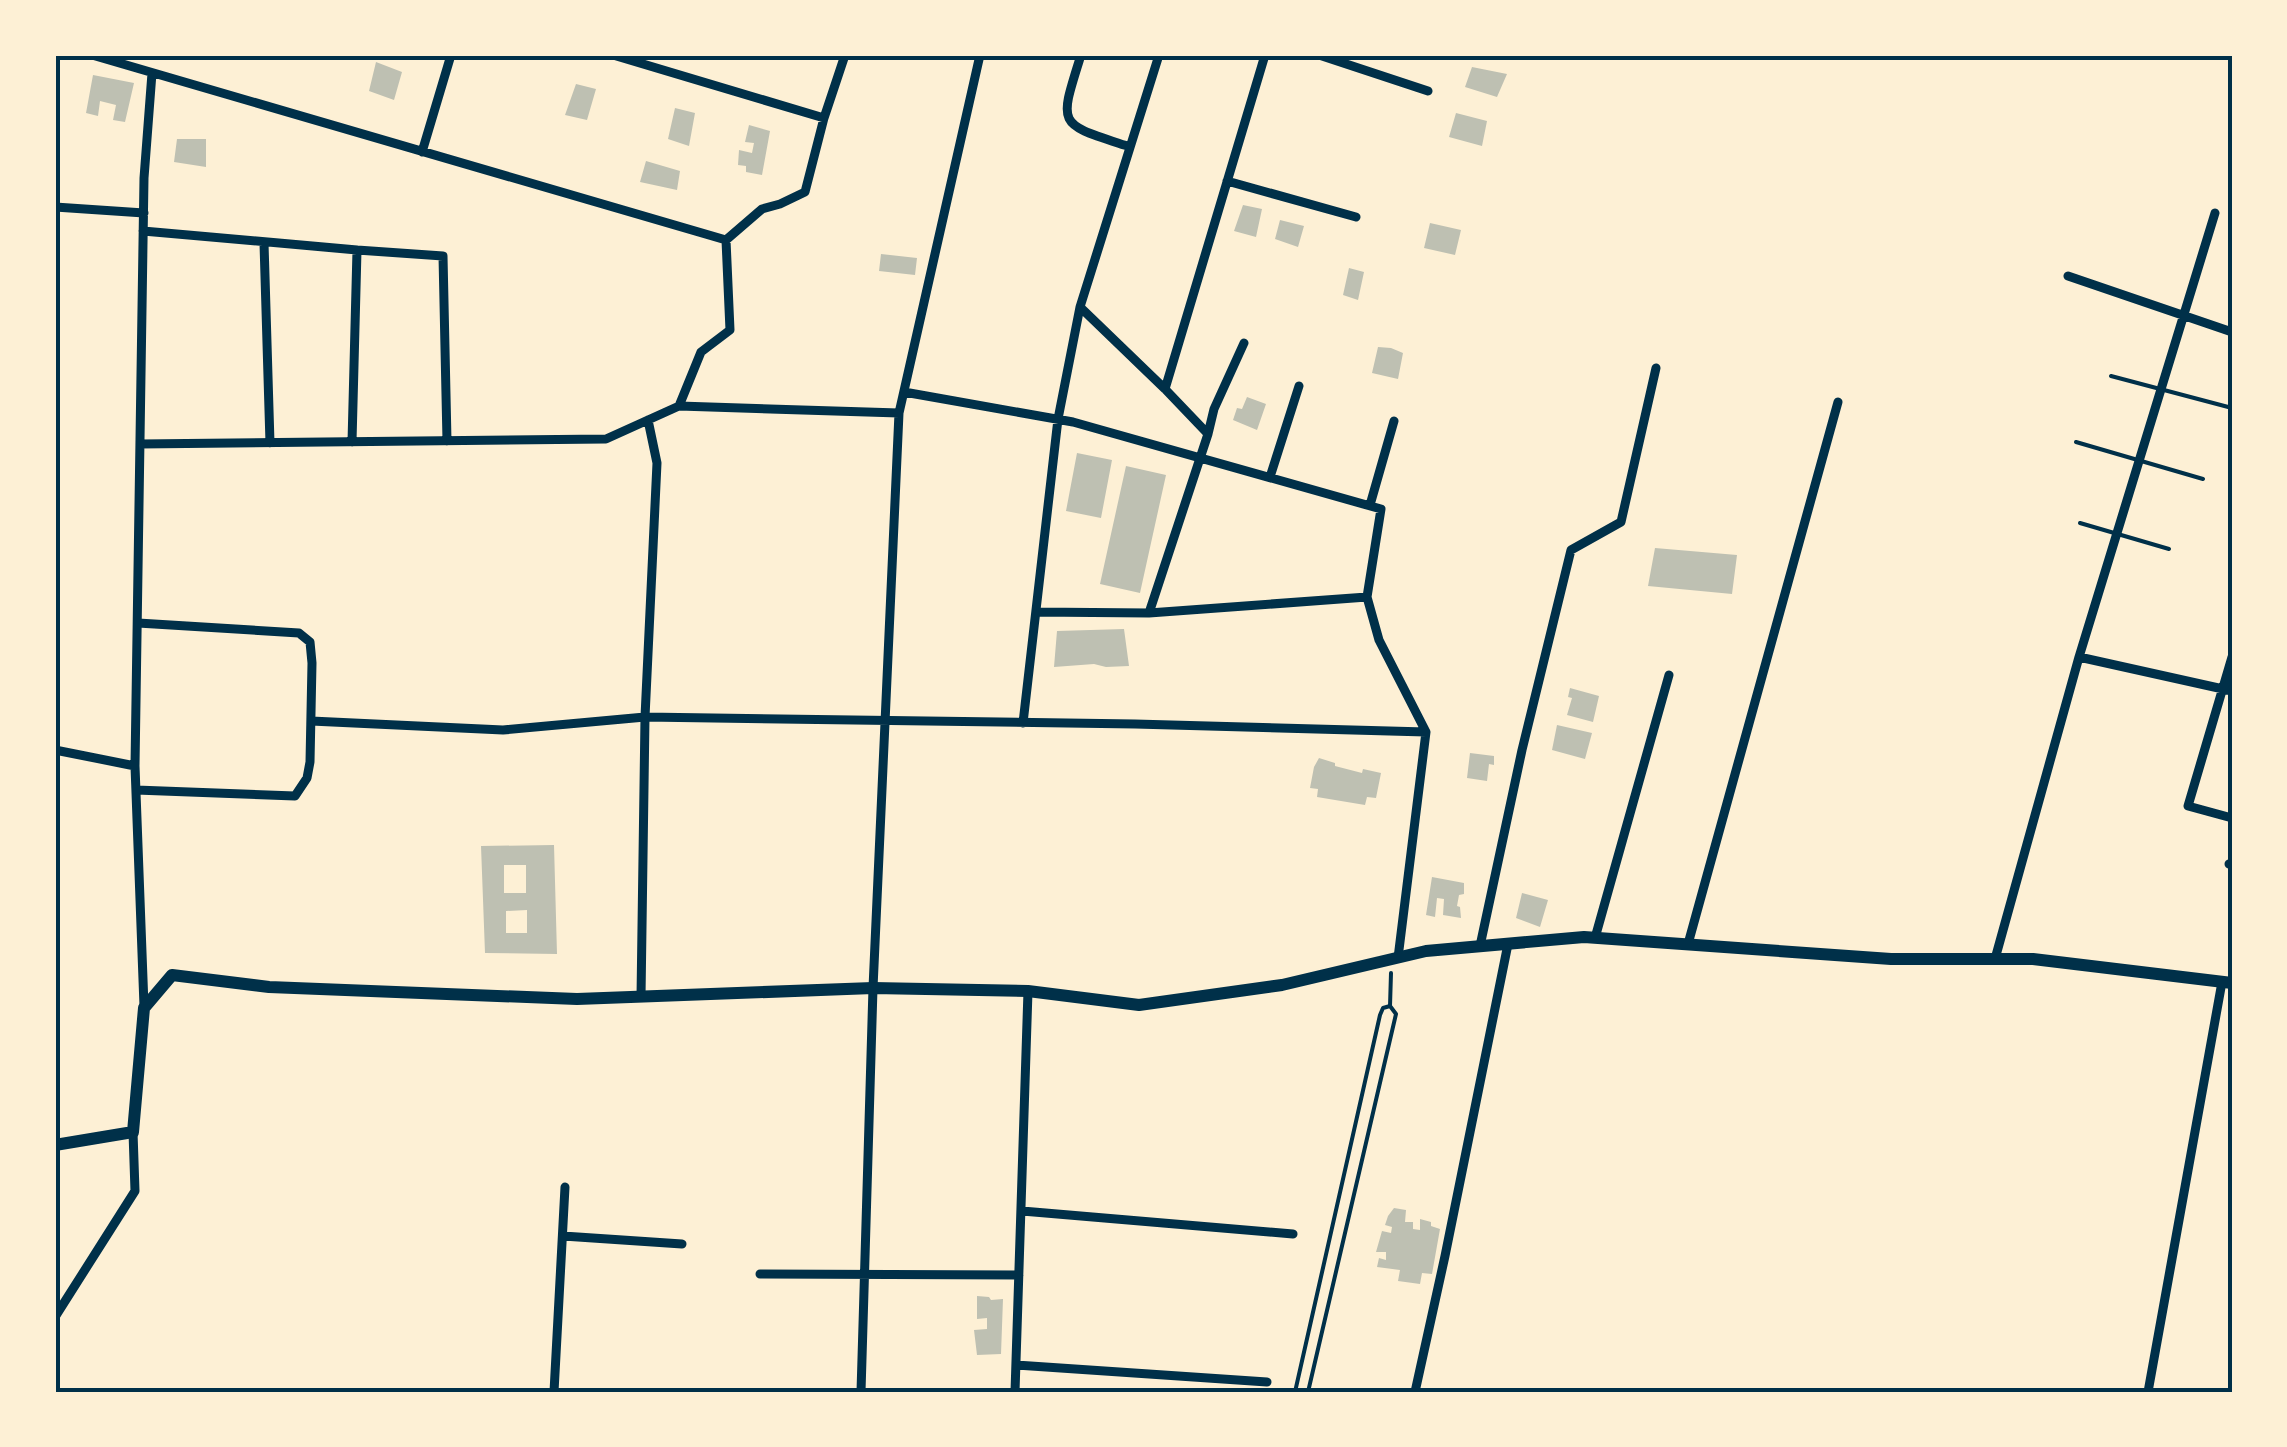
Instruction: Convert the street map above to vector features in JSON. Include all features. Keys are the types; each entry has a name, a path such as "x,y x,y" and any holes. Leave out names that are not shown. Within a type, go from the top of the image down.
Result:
{"main road":[{"path":"55,1144 133,1132 144,1008 172,975 269,987 577,999 873,988 1028,991 1139,1005 1282,985 1426,951 1595,938 1891,959 2034,960 2227,982"}],"street":[{"path":"92,55 726,240"},
{"path":"422,152 451,55"},
{"path":"613,55 824,118"},
{"path":"726,240 762,209 805,192 845,55"},
{"path":"861,1392 873,988 899,413 980,55"},
{"path":"1080,55 1066,104 1068,120 1090,134 1130,147"},
{"path":"1022,723 1058,419 1080,307 1158,55"},
{"path":"1165,389 1265,55"},
{"path":"1319,55 1428,91"},
{"path":"144,1008 136,766 143,231 152,73"},
{"path":"1228,181 1356,217"},
{"path":"55,207 144,213"},
{"path":"1995,959 2079,657 2214,213"},
{"path":"143,231 443,256 447,441"},
{"path":"679,406 702,352 730,330 726,240"},
{"path":"264,242 270,442"},
{"path":"352,442 357,250"},
{"path":"2068,276 2232,332"},
{"path":"1080,307 1208,434"},
{"path":"1149,613 1214,409 1244,343"},
{"path":"1480,946 1571,550 1620,522 1656,368"},
{"path":"1270,477 1299,386"},
{"path":"904,392 1058,419 1381,509 1367,597 1379,640 1426,732 1394,958"},
{"path":"1688,944 1838,402"},
{"path":"140,444 606,439 679,406 899,413"},
{"path":"641,997 645,717 657,462 648,420"},
{"path":"1370,506 1394,421"},
{"path":"1036,612 1149,613 1367,597"},
{"path":"136,790 295,796 307,778 310,762 312,662 310,642 300,632 138,623"},
{"path":"2079,657 2227,691"},
{"path":"2232,657 2227,691 2188,806 2232,818"},
{"path":"1595,938 1668,674"},
{"path":"311,721 503,730 645,717 1426,732"},
{"path":"55,750 136,766"},
{"path":"1415,1392 1508,944"},
{"path":"2148,1392 2227,982"},
{"path":"1015,1392 1028,991"},
{"path":"55,1317 136,1191 133,1132"},
{"path":"554,1392 565,1187"},
{"path":"1022,1211 1292,1234"},
{"path":"563,1236 682,1244"},
{"path":"760,1274 1019,1275"},
{"path":"1016,1364 1267,1382"}],"lane":[{"path":"2111,376 2232,408"},
{"path":"2076,442 2203,480"},
{"path":"2080,523 2169,549"}],"path":[{"path":"1308,1392 1396,1014 1390,1006 1394,958"},
{"path":"1294,1392 1380,1015 1390,1006"}],"building":[{"path":"376,62 402,72 394,100 369,91"},
{"path":"1472,67 1507,74 1497,97 1465,87"},
{"path":"93,75 134,83 125,122 113,120 116,105 100,101 98,116 86,113"},
{"path":"576,84 596,89 587,120 565,115"},
{"path":"675,108 695,113 689,146 668,139"},
{"path":"1456,113 1487,121 1482,146 1449,137"},
{"path":"749,125 770,131 762,175 746,172 746,166 738,165 739,150 752,153 754,143 745,142"},
{"path":"177,139 206,139 206,167 174,162"},
{"path":"646,161 680,171 677,190 640,182"},
{"path":"1243,205 1262,209 1256,237 1234,231"},
{"path":"1280,220 1304,226 1298,247 1275,239"},
{"path":"1430,223 1461,230 1455,255 1424,248"},
{"path":"881,254 917,258 915,275 879,271"},
{"path":"1349,268 1364,272 1358,300 1343,295"},
{"path":"1378,347 1403,353 1398,379 1372,373"},
{"path":"1247,397 1266,404 1257,430 1233,420"},
{"path":"1077,453 1112,460 1101,518 1066,511"},
{"path":"1126,466 1166,475 1140,593 1100,584"},
{"path":"1655,548 1737,555 1732,594 1648,586"},
{"path":"1124,629 1129,666 1054,667 1057,631"},
{"path":"1570,688 1599,696 1593,722 1567,715 1572,698 1568,697"},
{"path":"1557,725 1592,733 1585,759 1552,750"},
{"path":"1470,753 1494,756 1487,781 1467,778"},
{"path":"1319,758 1362,773 1363,769 1381,773 1376,798 1367,797 1365,805 1317,797 1318,789 1310,788"},
{"path":"554,845 557,954 485,953 481,846","holes":["504,865 526,865 526,893 504,893","527,910 527,933 506,933 506,911"]},
{"path":"1432,877 1464,883 1464,894 1459,895 1457,906 1461,918 1443,915 1444,899 1437,898 1435,917 1426,915"},
{"path":"1522,893 1548,900 1540,927 1516,918"},
{"path":"1394,1208 1406,1210 1405,1222 1413,1222 1413,1229 1420,1230 1420,1219 1440,1229 1432,1274 1422,1273 1420,1284 1398,1281 1400,1270 1377,1267 1379,1258 1386,1260 1386,1252 1376,1252 1382,1231 1391,1233 1392,1227 1385,1225"},
{"path":"977,1296 1003,1299 1001,1354 977,1355 974,1330 987,1329 987,1318 977,1319"}]}
